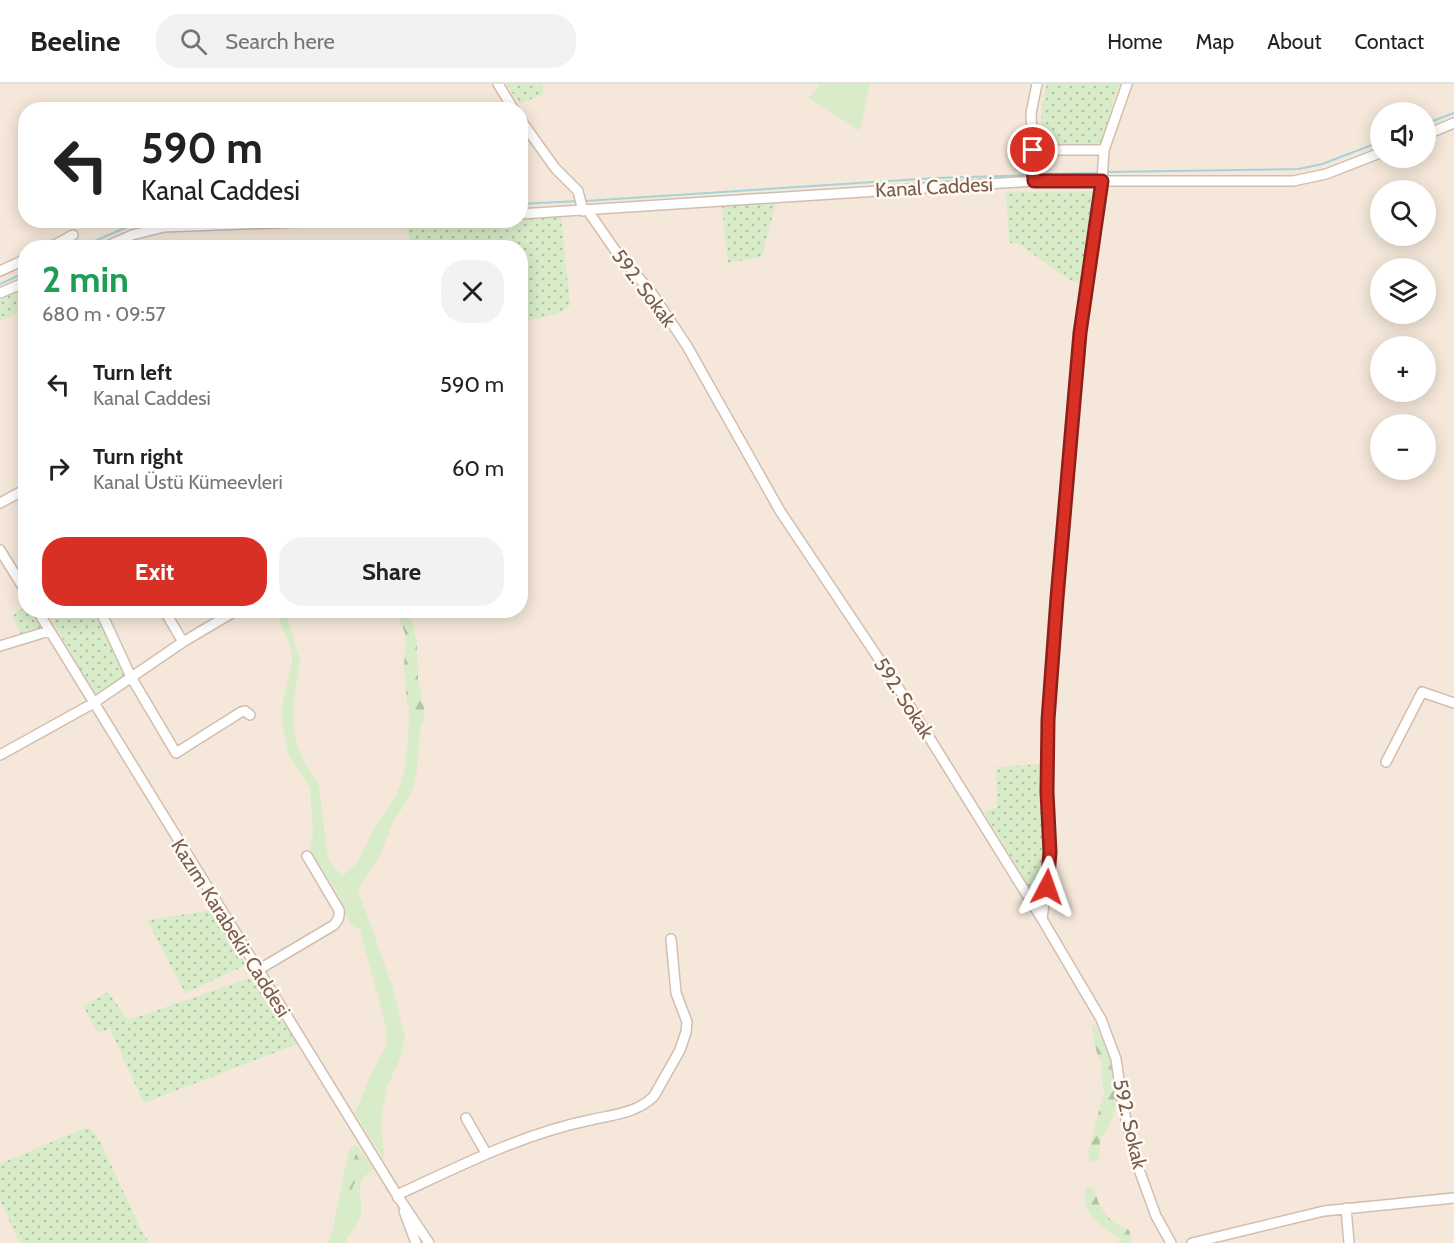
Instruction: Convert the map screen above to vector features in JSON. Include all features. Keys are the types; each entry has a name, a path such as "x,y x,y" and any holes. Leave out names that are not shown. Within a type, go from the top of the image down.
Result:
{"street":[{"path":"498,84 509,102"},
{"path":"1034,181 1032,103 1037,84"},
{"path":"1042,919 1050,852 1047,792 1048,720 1080,333 1102,181 1104,150 1127,84"},
{"path":"1436,130 1454,123"},
{"name":"592. Sokak","path":"528,130 555,168 576,188 583,206 615,250 651,292 687,346 780,511 896,685 1042,919 1101,1019 1116,1059 1123,1107 1137,1164 1156,1216 1170,1243"},
{"path":"1033,152 1104,150"},
{"name":"Kanal Caddesi","path":"528,213 583,206 1034,181 1293,181 1326,174 1370,157"},
{"path":"121,240 132,235 164,228"},
{"path":"64,240 73,235"},
{"path":"0,271 18,263"},
{"path":"0,293 18,285"},
{"path":"0,503 18,493"},
{"path":"0,550 18,579"},
{"name":"Kazım Karabekir Caddesi","path":"41,618 92,704 429,1243"},
{"path":"104,618 131,677 176,753 241,712 245,711 250,715"},
{"path":"169,618 183,642"},
{"path":"0,755 92,704 183,642 224,618"},
{"path":"0,646 49,631"},
{"path":"1386,762 1422,692 1454,703"},
{"path":"258,970 334,925 340,915 307,856"},
{"path":"416,1243 397,1195 486,1153 557,1128 643,1106 654,1096 680,1050 686,1032 687,1022 676,993 671,939"},
{"path":"466,1118 486,1153"},
{"path":"1192,1243 1292,1218 1346,1208 1454,1198"},
{"path":"1346,1208 1349,1243"}],"shaded area":[{"path":"0,84 1454,84 1454,1243 0,1243"}],"green space":[{"path":"506,84 542,84 543,94 525,102 519,102"},
{"path":"820,84 870,84 860,131 809,98"},
{"path":"1047,84 1119,84 1112,105 1106,141 1093,147 1040,148 1042,103"},
{"path":"1097,191 1082,285 1066,278 1018,243 1009,243 1006,192"},
{"path":"776,201 762,257 728,263 722,206"},
{"path":"561,217 570,305 561,313 528,320 528,240 410,240 407,228 528,228 528,219"},
{"path":"18,291 18,312 0,321 0,300"},
{"path":"18,612 18,618 34,618 41,628 22,636 12,616"},
{"path":"51,618 99,618 128,677 95,696"},
{"path":"279,618 287,618 300,660 294,700 297,745 303,760 319,785 328,858 334,868 343,875 359,859 375,827 397,793 403,774 409,725 405,629 407,618 420,726 417,770 408,799 392,824 381,853 358,890 392,985 405,1037 399,1061 387,1087 382,1113 385,1161 355,1113 387,1044 386,1027 360,930 351,925 334,887 321,871 310,849 313,833 310,788 289,756 282,725 282,707 292,660 291,649"},
{"path":"400,618 411,618 417,643 418,679 424,719 420,731 412,732 410,725 414,710 407,704 404,666 406,636"},
{"path":"1042,764 1046,866 1040,906 984,812 997,807 996,767"},
{"path":"213,910 246,965 185,993 147,920"},
{"path":"256,976 297,1044 144,1103 110,1029 98,1033 83,1006 108,992 128,1020"},
{"path":"1092,1025 1095,1025 1110,1057 1116,1105 1114,1115 1100,1141 1099,1160 1093,1162 1089,1160 1088,1152 1104,1092 1102,1062 1096,1050"},
{"path":"87,1127 101,1143 149,1243 19,1243 0,1200 0,1164"},
{"path":"356,1144 373,1169 366,1175 360,1187 360,1218 345,1243 328,1243 348,1154"},
{"path":"355,1155 360,1155 365,1163 353,1186 349,1201 344,1201 343,1184"},
{"path":"1087,1187 1094,1189 1102,1209 1110,1219 1129,1230 1131,1236 1129,1243 1118,1243 1120,1238 1093,1218 1085,1204"}],"waterway":[{"path":"1436,120 1454,113"},
{"path":"1106,172 1299,169 1322,164 1370,146"},
{"path":"1037,174 1100,173"},
{"path":"585,201 935,178 1031,175"},
{"path":"528,204 579,201"},
{"path":"97,240 125,228"},
{"path":"0,284 18,276"}],"route":[{"path":"1033,150 1034,181 1102,181 1080,333 1057,598 1048,720 1047,792 1050,852 1047,887"}]}
